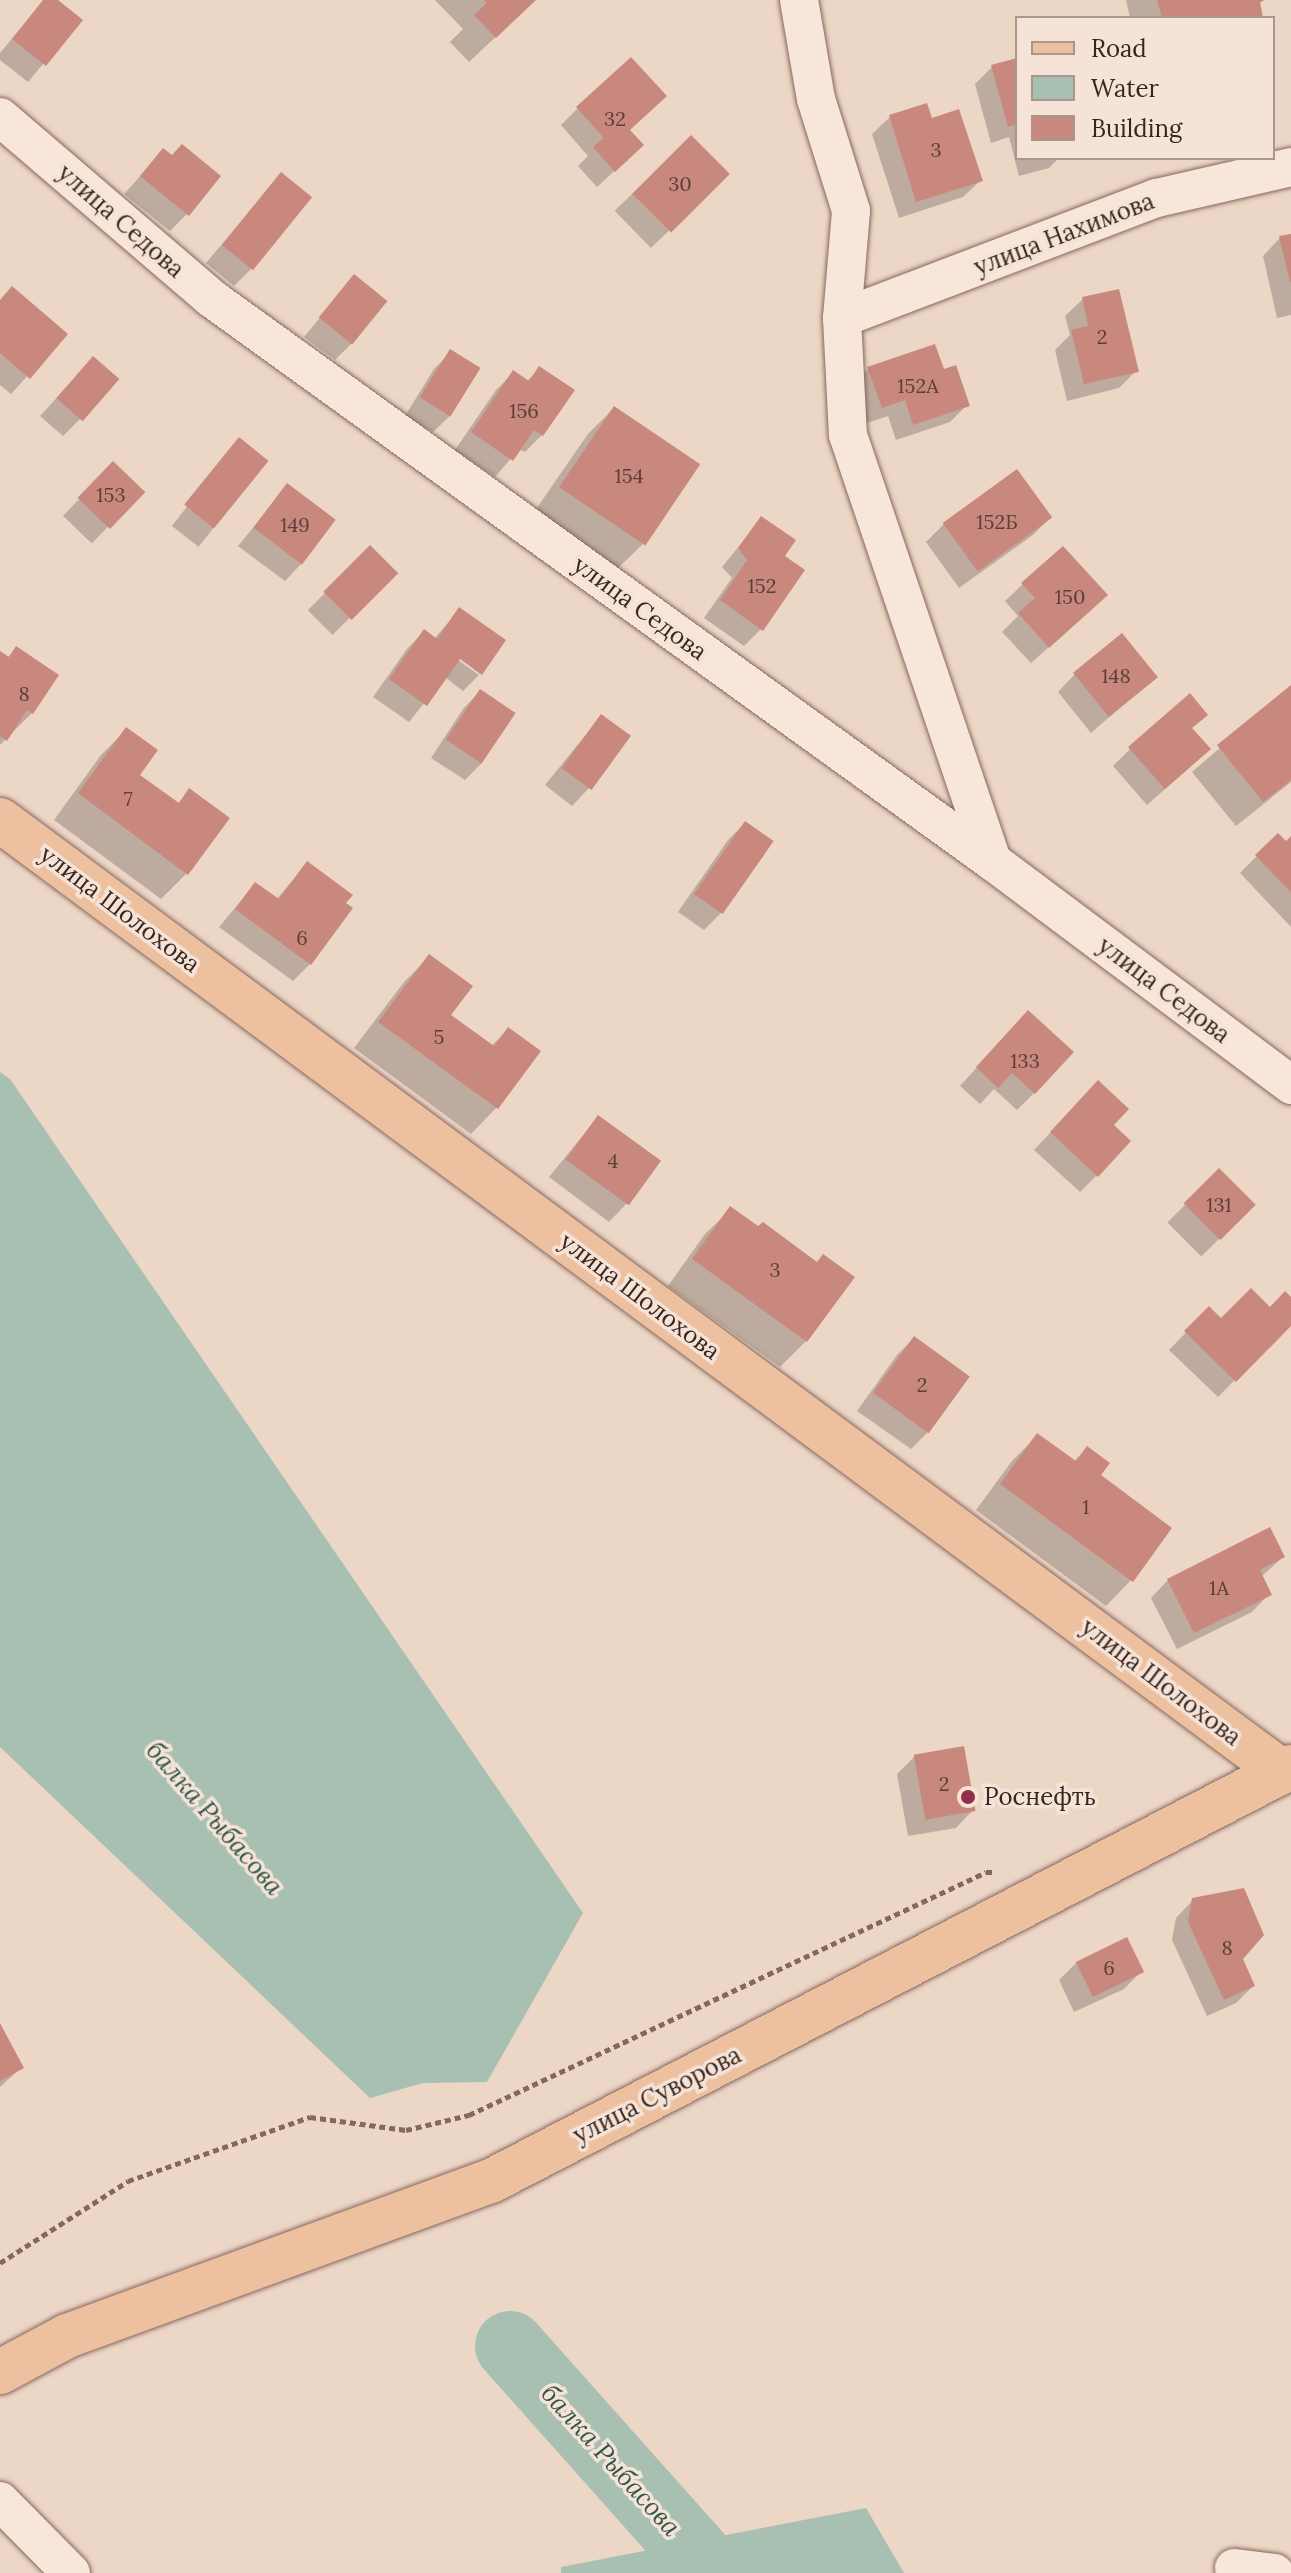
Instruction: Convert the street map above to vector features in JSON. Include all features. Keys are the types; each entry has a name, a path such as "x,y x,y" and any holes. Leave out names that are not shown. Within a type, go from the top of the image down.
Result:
{"main road":[{"name":"улица Шолохова","path":"0,820 1286,1769"},
{"name":"улица Суворова","path":"0,2372 67,2336 491,2181 1286,1769"}],"street":[{"path":"799,0 816,99 851,211 842,318 848,435 992,861"},
{"name":"улица Седова","path":"0,117 211,298 992,861 1291,1085"},
{"name":"улица Нахимова","path":"842,318 1157,198 1291,167"},
{"path":"0,2501 71,2573"},
{"path":"1234,2568 1275,2573"}],"path":[{"path":"0,2263 128,2181 310,2117 406,2130 469,2115 986,1872 1002,1873"}],"water":[{"path":"0,1072 10,1079 583,1913 487,2082 423,2083 370,2098 0,1747"},
{"path":"866,2508 904,2573 561,2573 561,2567"}],"building":[{"path":"43,0 58,0 83,20 46,66 12,39"},
{"path":"484,0 536,0 496,38 474,15 487,3"},
{"path":"1157,0 1265,0 1260,2 1263,16 1161,16"},
{"path":"631,57 667,96 630,130 644,145 615,172 593,147 604,138 576,107"},
{"path":"1015,59 1015,125 1008,127 991,65"},
{"path":"927,103 932,118 959,109 983,181 916,202 889,115"},
{"path":"691,135 730,174 671,233 632,194"},
{"path":"182,144 221,176 189,216 140,176 163,148 172,155"},
{"path":"281,172 312,197 253,270 222,245"},
{"path":"1291,234 1291,282 1290,282 1279,236"},
{"path":"354,274 387,301 352,345 319,318"},
{"path":"12,286 68,334 30,379 0,353 0,300"},
{"path":"1119,289 1139,372 1084,384 1071,330 1088,326 1082,297"},
{"path":"935,344 944,369 956,365 970,406 913,425 905,400 882,408 867,367"},
{"path":"450,349 481,368 450,416 420,397"},
{"path":"93,356 119,379 83,421 56,398"},
{"path":"539,366 575,390 543,436 534,430 513,461 471,432 513,370 529,381"},
{"path":"614,406 700,464 645,545 559,487"},
{"path":"239,437 269,461 214,529 184,505"},
{"path":"113,461 145,492 110,529 78,498"},
{"path":"1017,469 1052,518 978,572 943,523"},
{"path":"287,483 336,520 302,564 253,528"},
{"path":"761,516 796,540 785,556 805,570 763,631 720,600 747,560 738,548"},
{"path":"370,545 398,573 352,620 323,592"},
{"path":"1063,546 1108,595 1049,648 1018,613 1035,598 1021,583"},
{"path":"459,607 506,640 482,675 460,659 427,706 389,679 424,629 437,639"},
{"path":"1122,633 1158,677 1109,717 1073,673"},
{"path":"16,646 59,675 33,714 27,710 7,741 0,736 0,651 9,657"},
{"path":"1291,685 1291,780 1263,802 1217,745"},
{"path":"480,689 516,713 482,764 446,740"},
{"path":"1190,693 1208,715 1192,728 1211,749 1165,789 1128,747"},
{"path":"601,714 631,736 592,790 562,768"},
{"path":"126,727 158,750 140,775 179,803 189,788 230,818 188,875 78,793"},
{"path":"745,821 774,841 723,914 694,894"},
{"path":"1278,833 1286,841 1291,836 1291,892 1255,855"},
{"path":"307,861 353,895 346,903 353,908 311,965 235,909 255,882 279,899"},
{"path":"429,954 473,986 451,1015 494,1046 508,1027 541,1051 498,1109 378,1022"},
{"path":"1028,1010 1074,1052 1035,1094 1012,1073 998,1088 976,1067"},
{"path":"1098,1080 1129,1109 1114,1125 1131,1141 1098,1177 1050,1132"},
{"path":"598,1115 661,1161 629,1205 566,1159"},
{"path":"1219,1168 1256,1205 1220,1240 1184,1203"},
{"path":"730,1206 758,1226 763,1222 817,1262 823,1254 855,1277 807,1342 692,1259"},
{"path":"1251,1288 1270,1307 1285,1291 1291,1297 1291,1326 1236,1382 1184,1331 1209,1306 1221,1318"},
{"path":"914,1336 970,1377 929,1433 873,1393"},
{"path":"1037,1433 1076,1461 1087,1446 1110,1463 1101,1475 1172,1528 1133,1582 1000,1484"},
{"path":"1270,1527 1285,1557 1260,1570 1272,1595 1194,1633 1167,1579"},
{"path":"964,1746 975,1811 925,1820 914,1755"},
{"path":"1244,1888 1264,1935 1243,1959 1255,1986 1224,2000 1188,1922 1192,1898"},
{"path":"1127,1937 1144,1972 1093,1997 1076,1962"},
{"path":"0,2023 24,2068 0,2081"}],"waterway":[{"name":"балка Рыбасова","path":"510,2346 712,2573"}],"place":[{"name":"Роснефть","path":"968,1797"}]}
